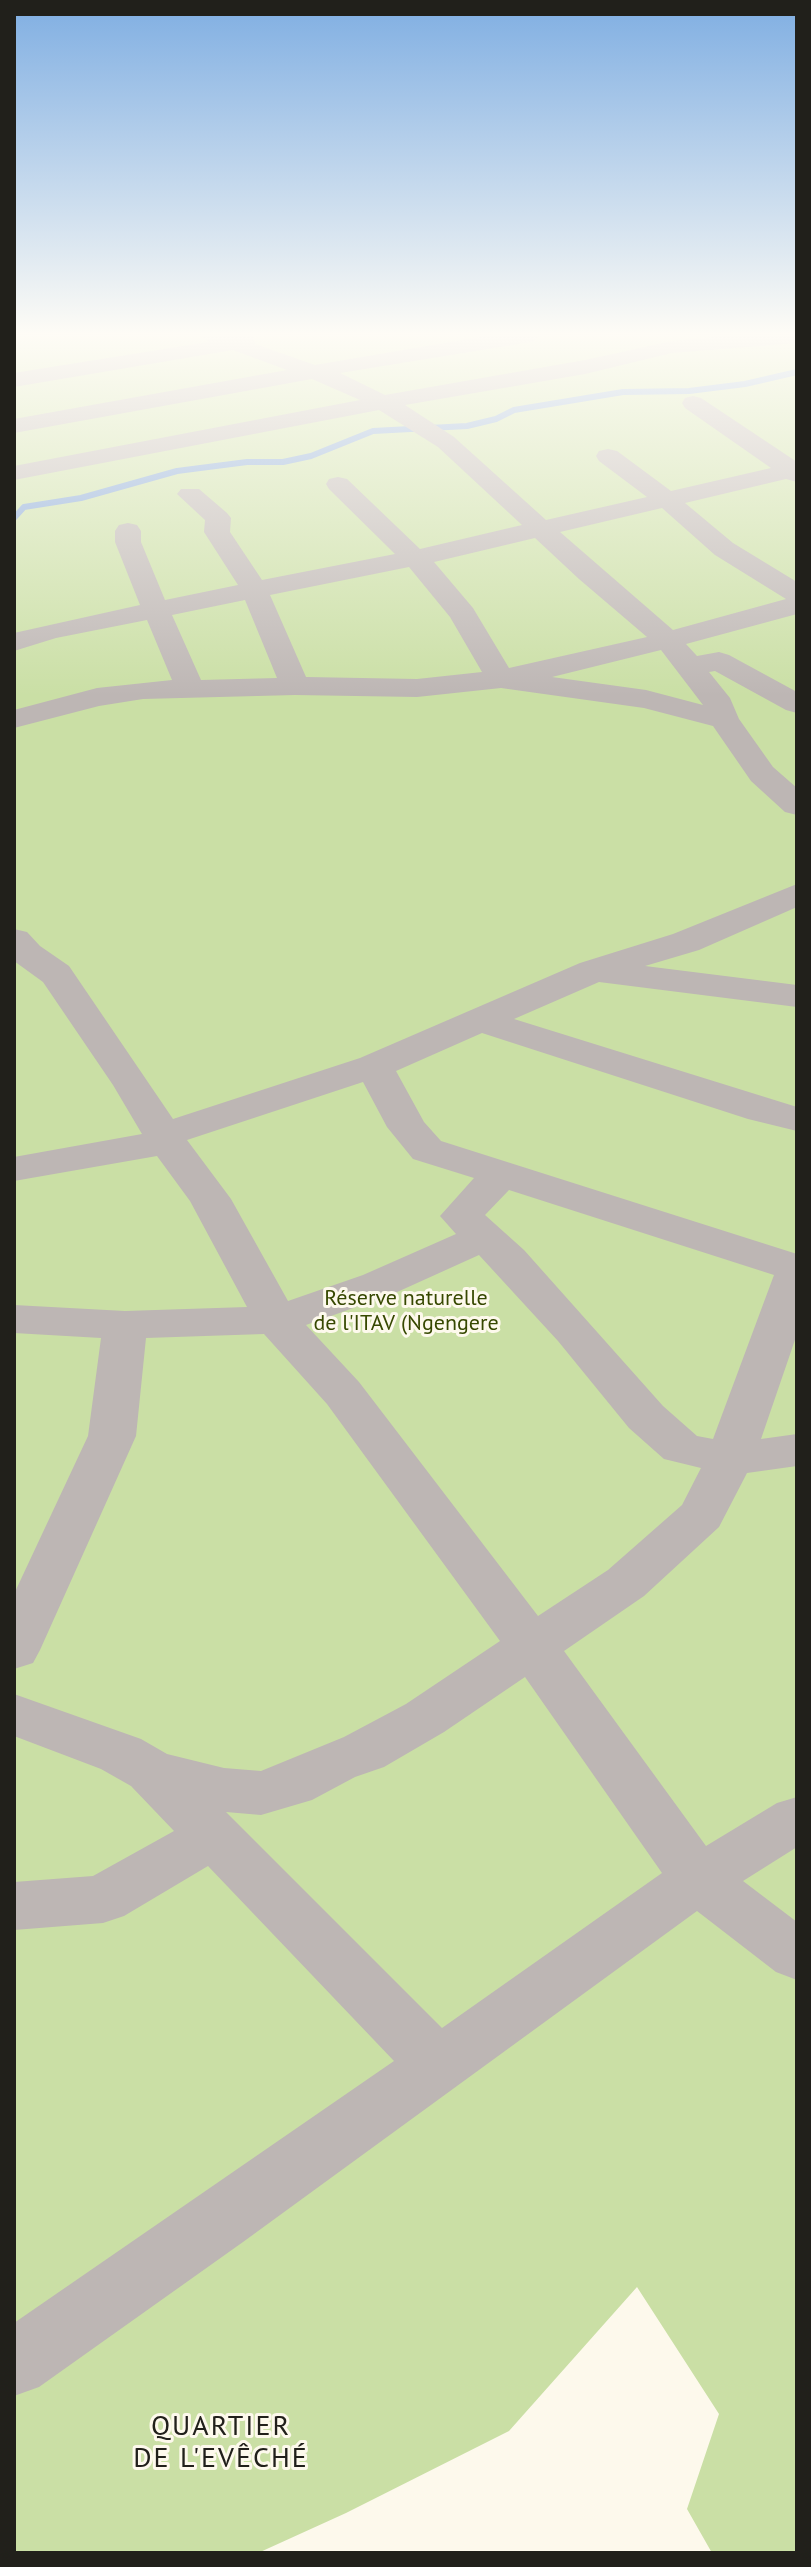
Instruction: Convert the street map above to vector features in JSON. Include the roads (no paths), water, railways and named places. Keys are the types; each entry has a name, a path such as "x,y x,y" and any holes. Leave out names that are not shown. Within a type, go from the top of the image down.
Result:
{"street":[{"path":"45,456 60,464"},
{"path":"14,473 101,456"},
{"path":"461,456 668,640 715,698 724,720 762,774 797,805"},
{"path":"608,456 666,499 724,549 797,594"},
{"path":"770,456 794,472"},
{"path":"14,642 50,631 416,558 794,472"},
{"path":"338,484 416,558 463,614 501,679"},
{"path":"190,494 218,518 217,532 254,589 295,686"},
{"path":"128,531 128,542 135,562 190,687"},
{"path":"14,719 97,697 190,687 417,688 501,679 597,659 797,605"},
{"path":"692,666 719,661 797,704"},
{"path":"501,679 646,699 724,720"},
{"path":"762,774 797,768"},
{"path":"14,1169 165,1138 374,1066 593,971 686,942 797,894"},
{"path":"14,940 27,954 56,974 165,1138 210,1199 276,1320 343,1393 532,1646 698,1879 797,1955"},
{"path":"593,971 797,996"},
{"path":"477,1019 762,1111 797,1119"},
{"path":"14,1714 121,1754 151,1771 224,1790 261,1793 292,1785 335,1762 364,1752 425,1718 626,1583 701,1515 730,1459 797,1270 427,1150 407,1127 374,1066"},
{"path":"502,1173 461,1216 509,1259 646,1417 681,1448 730,1459 797,1450"},
{"path":"14,1319 125,1325 276,1320 379,1284 484,1237"},
{"path":"14,1650 112,1436 125,1325"},
{"path":"151,1771 438,2065"},
{"path":"14,2363 698,1879 797,1819"},
{"path":"14,1906 103,1899 213,1836"}],"waterway":[{"path":"14,518 24,507 81,498 177,471 247,462 283,462 312,456"}],"district":[{"name":"QUARTIER DE L'EVÊCHÉ","path":"221,2443"}],"park label":[{"name":"Réserve naturelle de l'ITAV (Ngengere","path":"406,1312"}]}
